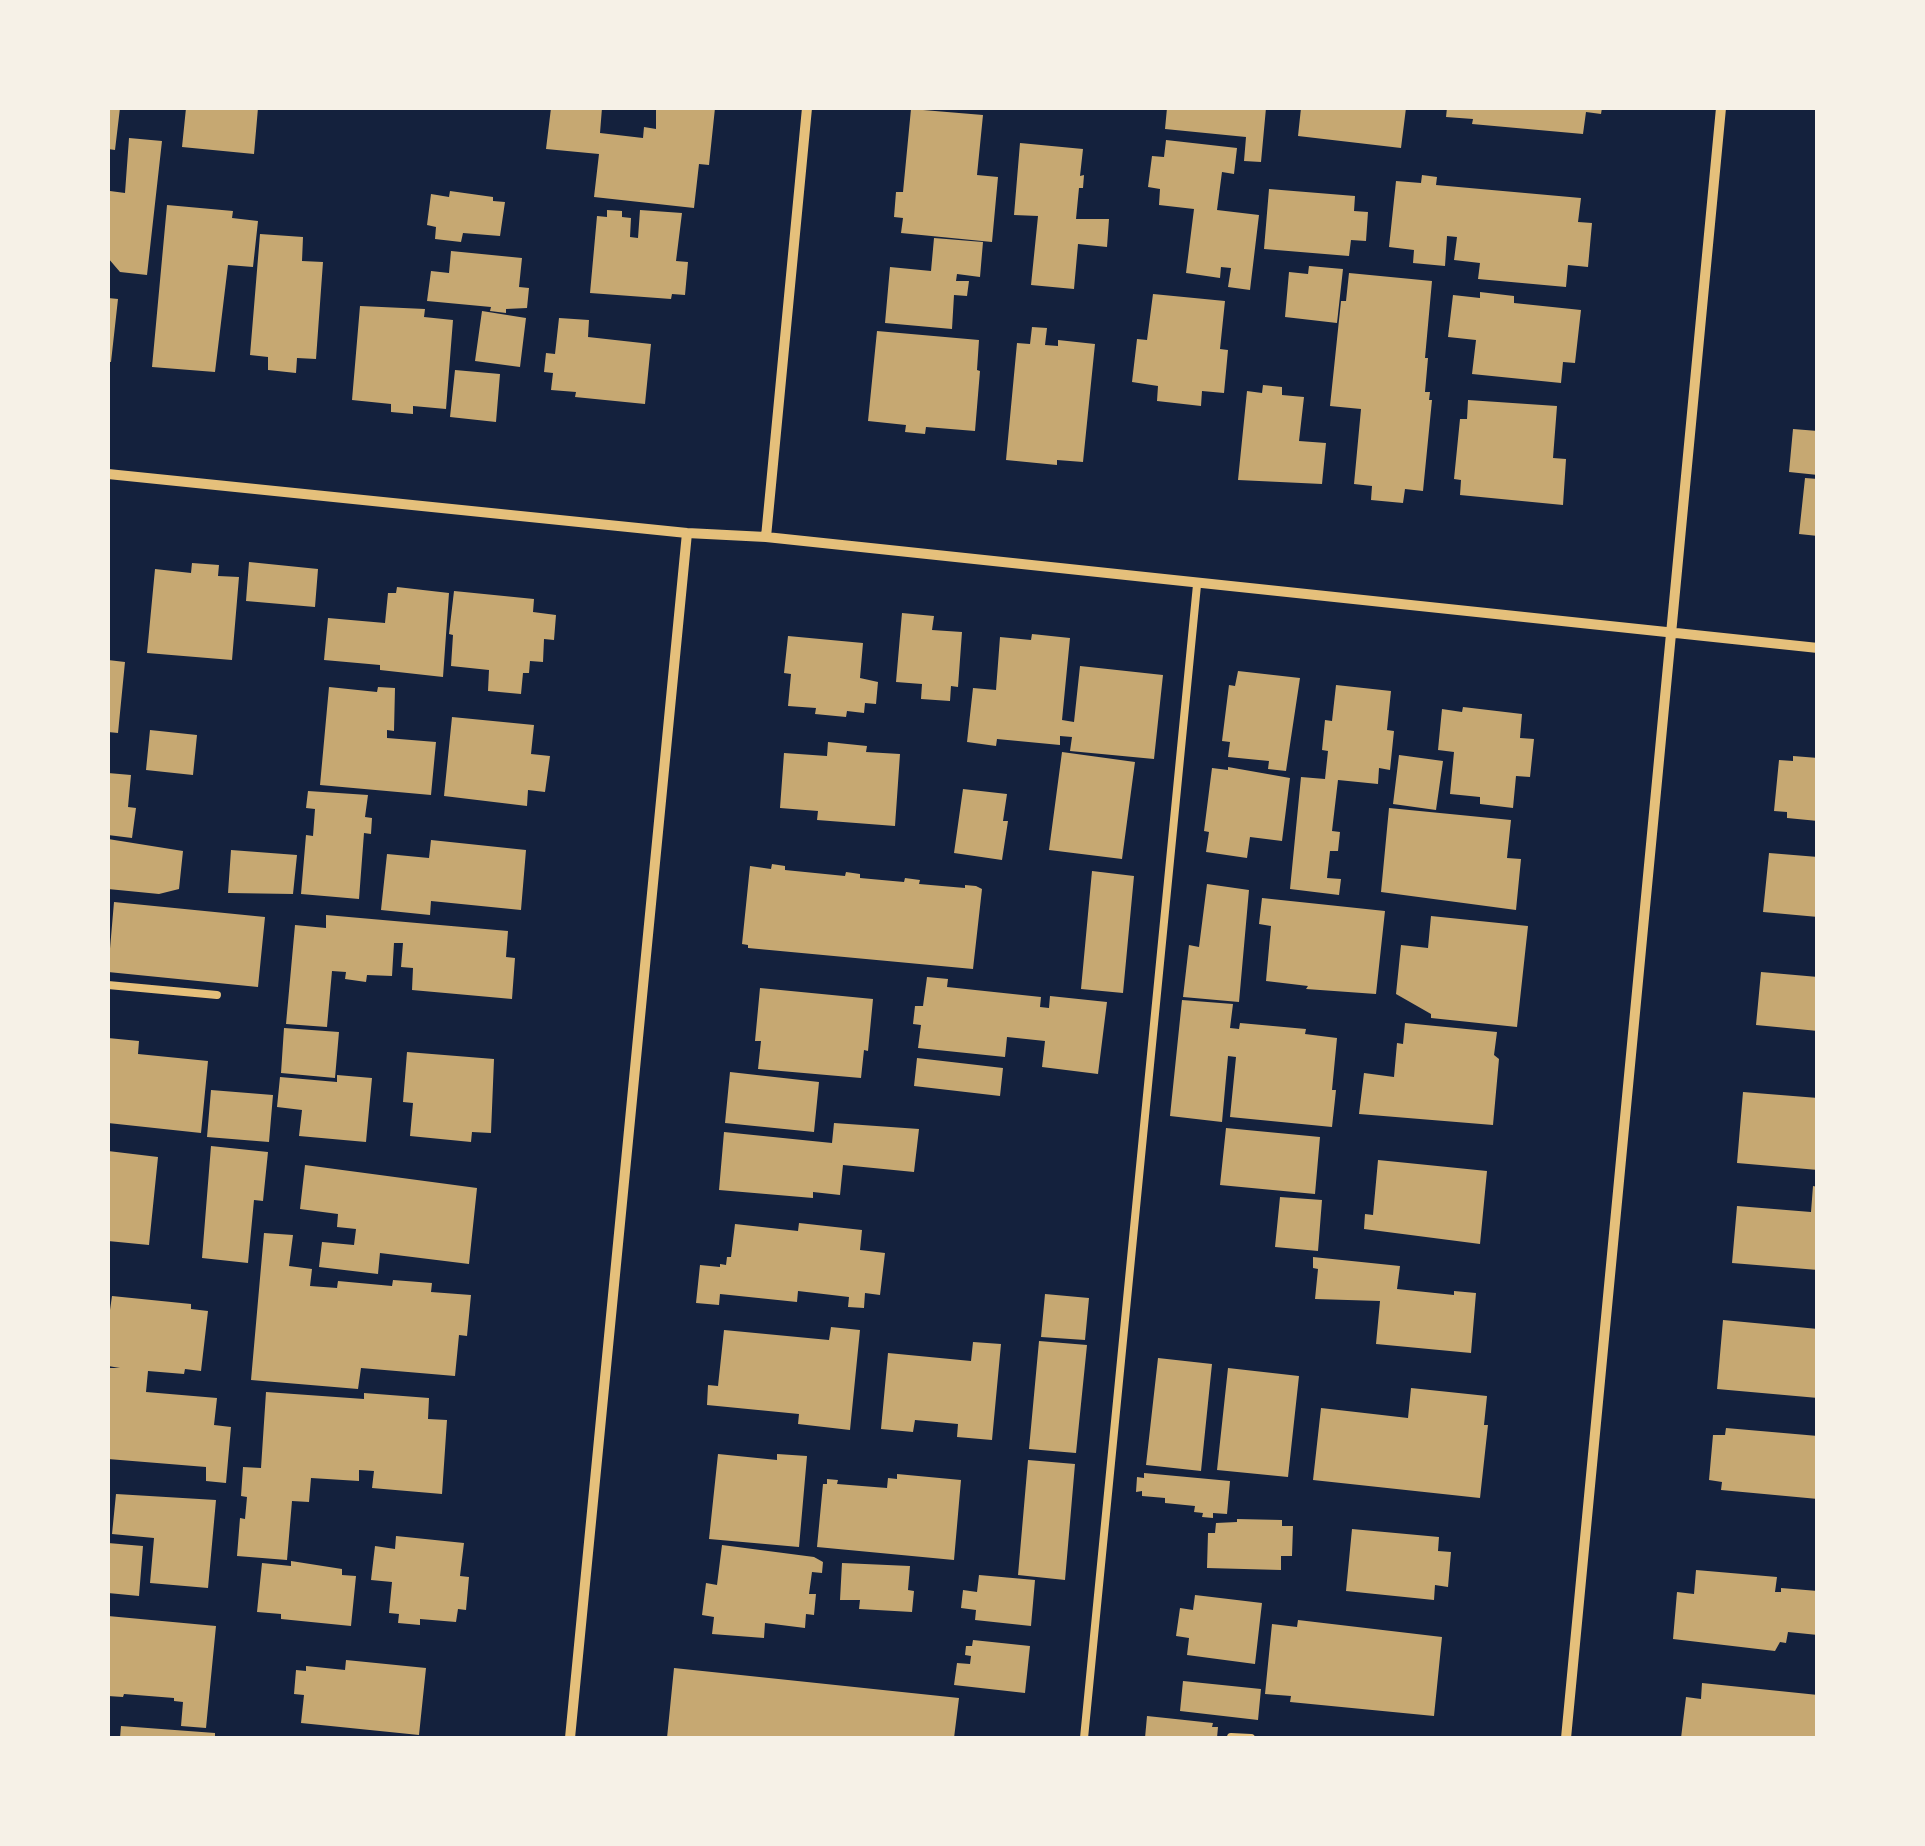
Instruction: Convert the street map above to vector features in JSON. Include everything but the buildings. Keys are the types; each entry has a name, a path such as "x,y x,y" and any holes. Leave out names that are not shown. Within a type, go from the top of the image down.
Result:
{"street":[{"path":"766,538 807,108"},
{"path":"1566,1738 1721,108"},
{"path":"108,474 1818,648"},
{"path":"570,1738 687,534"}],"lane":[{"path":"1084,1738 1197,585"},
{"path":"108,984 217,995"},
{"path":"1231,1736 1251,1738"}]}
